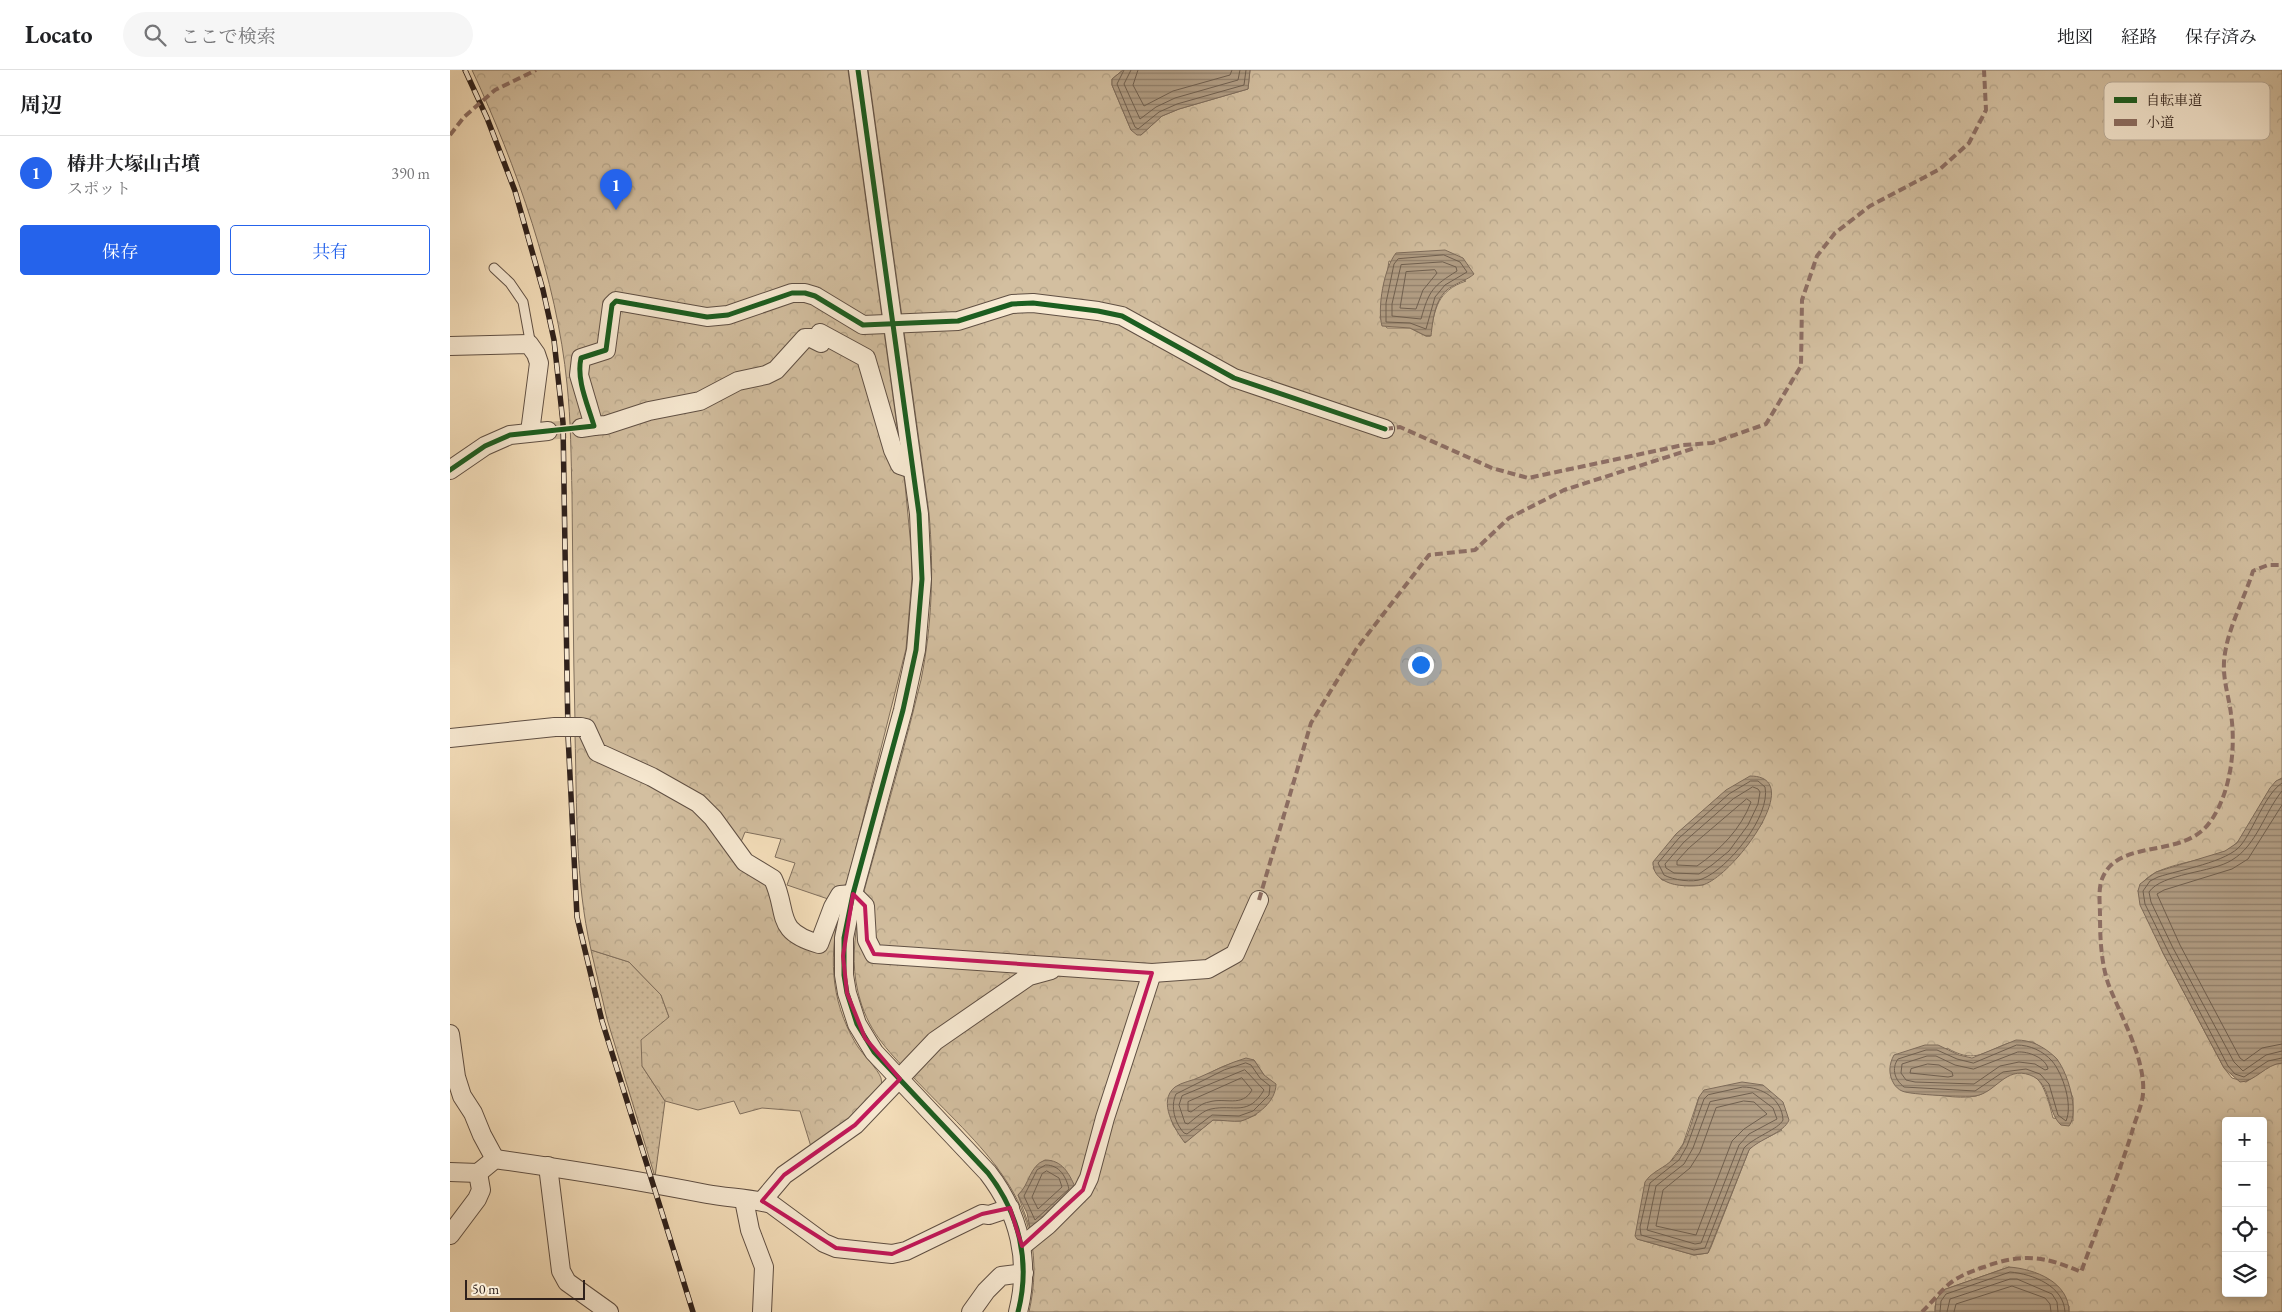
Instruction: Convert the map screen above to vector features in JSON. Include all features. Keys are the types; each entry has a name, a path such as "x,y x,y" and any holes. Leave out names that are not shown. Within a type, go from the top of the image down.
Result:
{"street":[{"path":"858,70 919,514 921,563 916,650 903,710 853,894 843,947 847,993 865,1038 874,1052 988,1172 1010,1208 1022,1246 1024,1273 1018,1312"},
{"path":"912,469 900,464 893,450 866,358 820,333 821,343 811,338 804,338 776,370 766,375 738,381 700,401 649,411 606,425 588,427 579,366 581,358 606,350 612,306 616,301 634,302 670,312 707,317 728,315 792,293 805,293 815,296 863,325 958,321 1012,304 1033,303 1122,316 1234,378 1385,429"},
{"path":"450,346 529,344 536,354 539,363 539,431 510,435 484,446 450,470"},
{"path":"450,738 555,727 586,728 597,752 686,795 713,818 745,862 773,878 778,889 784,918 796,936 819,944 833,907 840,895 853,894 865,906 866,940 874,954 1152,972 1208,969 1235,954 1259,900"},
{"path":"762,1202 784,1176 855,1125 935,1041 1029,976 1065,966"},
{"path":"1022,1246 1048,1225 1083,1190 1089,1178 1105,1118 1152,972"},
{"path":"450,1034 456,1077 462,1096 473,1113 495,1159"},
{"path":"450,1172 478,1173 495,1159 606,1174 762,1202 771,1204 824,1243 836,1248 892,1254 906,1251 982,1214 989,1215 1010,1208"},
{"path":"548,1166 561,1271 567,1282 609,1312"},
{"path":"450,1235 477,1199 481,1190 478,1173"},
{"path":"744,1200 750,1230 764,1266 762,1312"},
{"path":"971,1312 986,1291 1001,1276 1024,1273"}],"lane":[{"path":"494,268 510,283 523,302 531,346"}],"highlighted area":[{"path":"853,894 865,906 867,940 874,954 1152,973 1083,1190 1022,1246 1010,1208 982,1214 892,1254 836,1248 762,1201 784,1175 855,1125 900,1079 865,1038 847,993 843,956"}],"green space":[{"path":"472,70 848,70 905,484 912,578 906,649 847,883 831,900 787,885 795,863 775,857 781,839 745,832 739,847 716,816 606,753 575,722 571,439 562,345 544,264 519,184"},
{"path":"868,70 1123,70 1112,79 1112,85 1131,130 1141,135 1162,116 1179,109 1248,89 1250,70 2282,70 2282,778 2266,795 2243,836 2235,844 2226,851 2216,855 2163,869 2143,882 2138,891 2163,953 2224,1068 2232,1078 2246,1082 2271,1065 2282,1063 2282,1312 2069,1312 2069,1306 2009,1267 1943,1290 1935,1306 1935,1312 1029,1312 1034,1273 1031,1238 1021,1208 1005,1179 985,1153 894,1057 879,1038 872,1028 862,1005 855,972 854,951 860,910 921,680 928,639 931,597 929,513","holes":["1389,261 1466,281 1456,285 1443,295 1436,309 1430,336 1410,328 1387,328 1380,318","1707,809 1763,822 1737,858 1703,885 1662,880 1653,868 1676,834","2033,1042 2057,1059 2073,1098 2073,1121 2053,1118 2048,1099 2040,1082 2034,1075 2026,1072 2017,1072 2005,1076 1976,1096 1961,1097 1914,1093 1947,1048 1956,1053 1971,1056 1983,1054 2009,1043","1254,1060 1264,1075 1256,1115 1240,1121 1213,1120 1185,1142 1173,1125 1168,1105 1197,1081 1218,1069 1229,1064","1699,1097 1782,1130 1755,1144 1749,1150 1708,1253 1694,1255 1637,1239 1670,1162 1683,1144","1051,1160 1030,1228 1018,1195"]},
{"path":"580,730 595,754 684,798 771,881 780,919 822,949 841,903 834,940 833,958 836,993 847,1027 856,1044 877,1070 881,1078 882,1094 812,1150 800,1111 762,1108 740,1114 734,1101 698,1110 665,1101 642,1066 641,1040 669,1017 661,995 629,962 591,950 579,870 575,735"},
{"path":"591,950 629,962 661,995 669,1017 642,1066 665,1101 655,1177 607,1019"}],"water":[{"path":"1123,70 1250,70 1248,89 1179,109 1162,116 1141,135 1137,135 1131,130 1112,85 1112,79"},
{"path":"1445,250 1463,258 1474,274 1456,284 1442,295 1436,308 1431,336 1426,336 1410,328 1382,326 1380,309 1383,288 1388,268 1396,253"},
{"path":"1750,776 1766,780 1771,792 1768,809 1759,828 1745,848 1715,879 1702,885 1684,886 1661,879 1655,872 1653,862 1676,834 1726,790"},
{"path":"2282,778 2282,1063 2271,1066 2251,1079 2240,1082 2224,1068 2163,953 2140,905 2138,891 2140,884 2156,872 2225,851 2237,843 2270,788 2276,781"},
{"path":"2016,1040 2032,1042 2046,1050 2055,1057 2064,1071 2073,1101 2072,1120 2069,1126 2061,1125 2056,1119 2042,1084 2030,1075 2014,1074 1982,1094 1975,1096 1907,1092 1897,1088 1891,1077 1890,1065 1894,1055 1925,1045 1938,1045 1959,1055 1972,1058"},
{"path":"1246,1058 1254,1060 1264,1075 1276,1084 1273,1096 1269,1102 1260,1112 1241,1121 1213,1120 1185,1143 1170,1115 1168,1100 1170,1093 1181,1084"},
{"path":"1742,1082 1763,1085 1783,1102 1789,1120 1782,1129 1749,1150 1708,1253 1694,1255 1637,1239 1635,1236 1645,1182 1678,1153 1689,1130 1699,1097 1704,1090"},
{"path":"1045,1160 1056,1162 1064,1168 1075,1187 1053,1212 1030,1228 1027,1213 1018,1195 1036,1166"},
{"path":"2009,1267 2039,1274 2057,1285 2067,1302 2069,1312 1935,1312 1936,1300 1943,1290"}],"tunnel":[{"path":"548,431 581,428"}],"railway":[{"path":"465,70 487,118 515,191 543,290 554,340 563,423 568,735 577,917 602,1021 693,1312"}],"marked path":[{"path":"450,135 464,117 495,90 536,70"},
{"path":"1385,429 1400,427 1492,468 1528,478 1683,445 1712,443 1766,424 1801,366 1802,300 1817,256 1835,233 1870,206 1940,169 1969,143 1986,110 1984,70"},
{"path":"1259,900 1311,723 1357,648 1429,555 1475,550 1509,518 1564,490 1695,448"},
{"path":"1922,1312 1953,1281 1970,1272 1998,1263 2022,1258 2033,1258 2056,1262 2081,1272 2120,1168 2143,1094 2143,1080 2136,1052 2108,983 2104,967 2100,932 2102,879 2110,866 2122,858 2184,841 2198,834 2210,822 2217,810 2227,784 2233,741 2225,682 2225,650 2253,571 2268,565 2282,565"}],"cycle path":[{"path":"858,70 919,514 922,579 916,650 903,710 853,894 844,938 844,975 847,993 857,1024 874,1052 988,1173 1008,1205 1020,1239 1022,1257 1022,1293 1018,1312"},
{"path":"450,470 485,446 510,435 594,426 581,384 581,358 606,350 612,305 616,301 707,317 728,315 792,293 805,293 815,296 863,325 958,321 1012,304 1033,303 1122,316 1234,378 1385,429"}],"place":[{"name":"椿井大塚山古墳","path":"616,210"}]}
